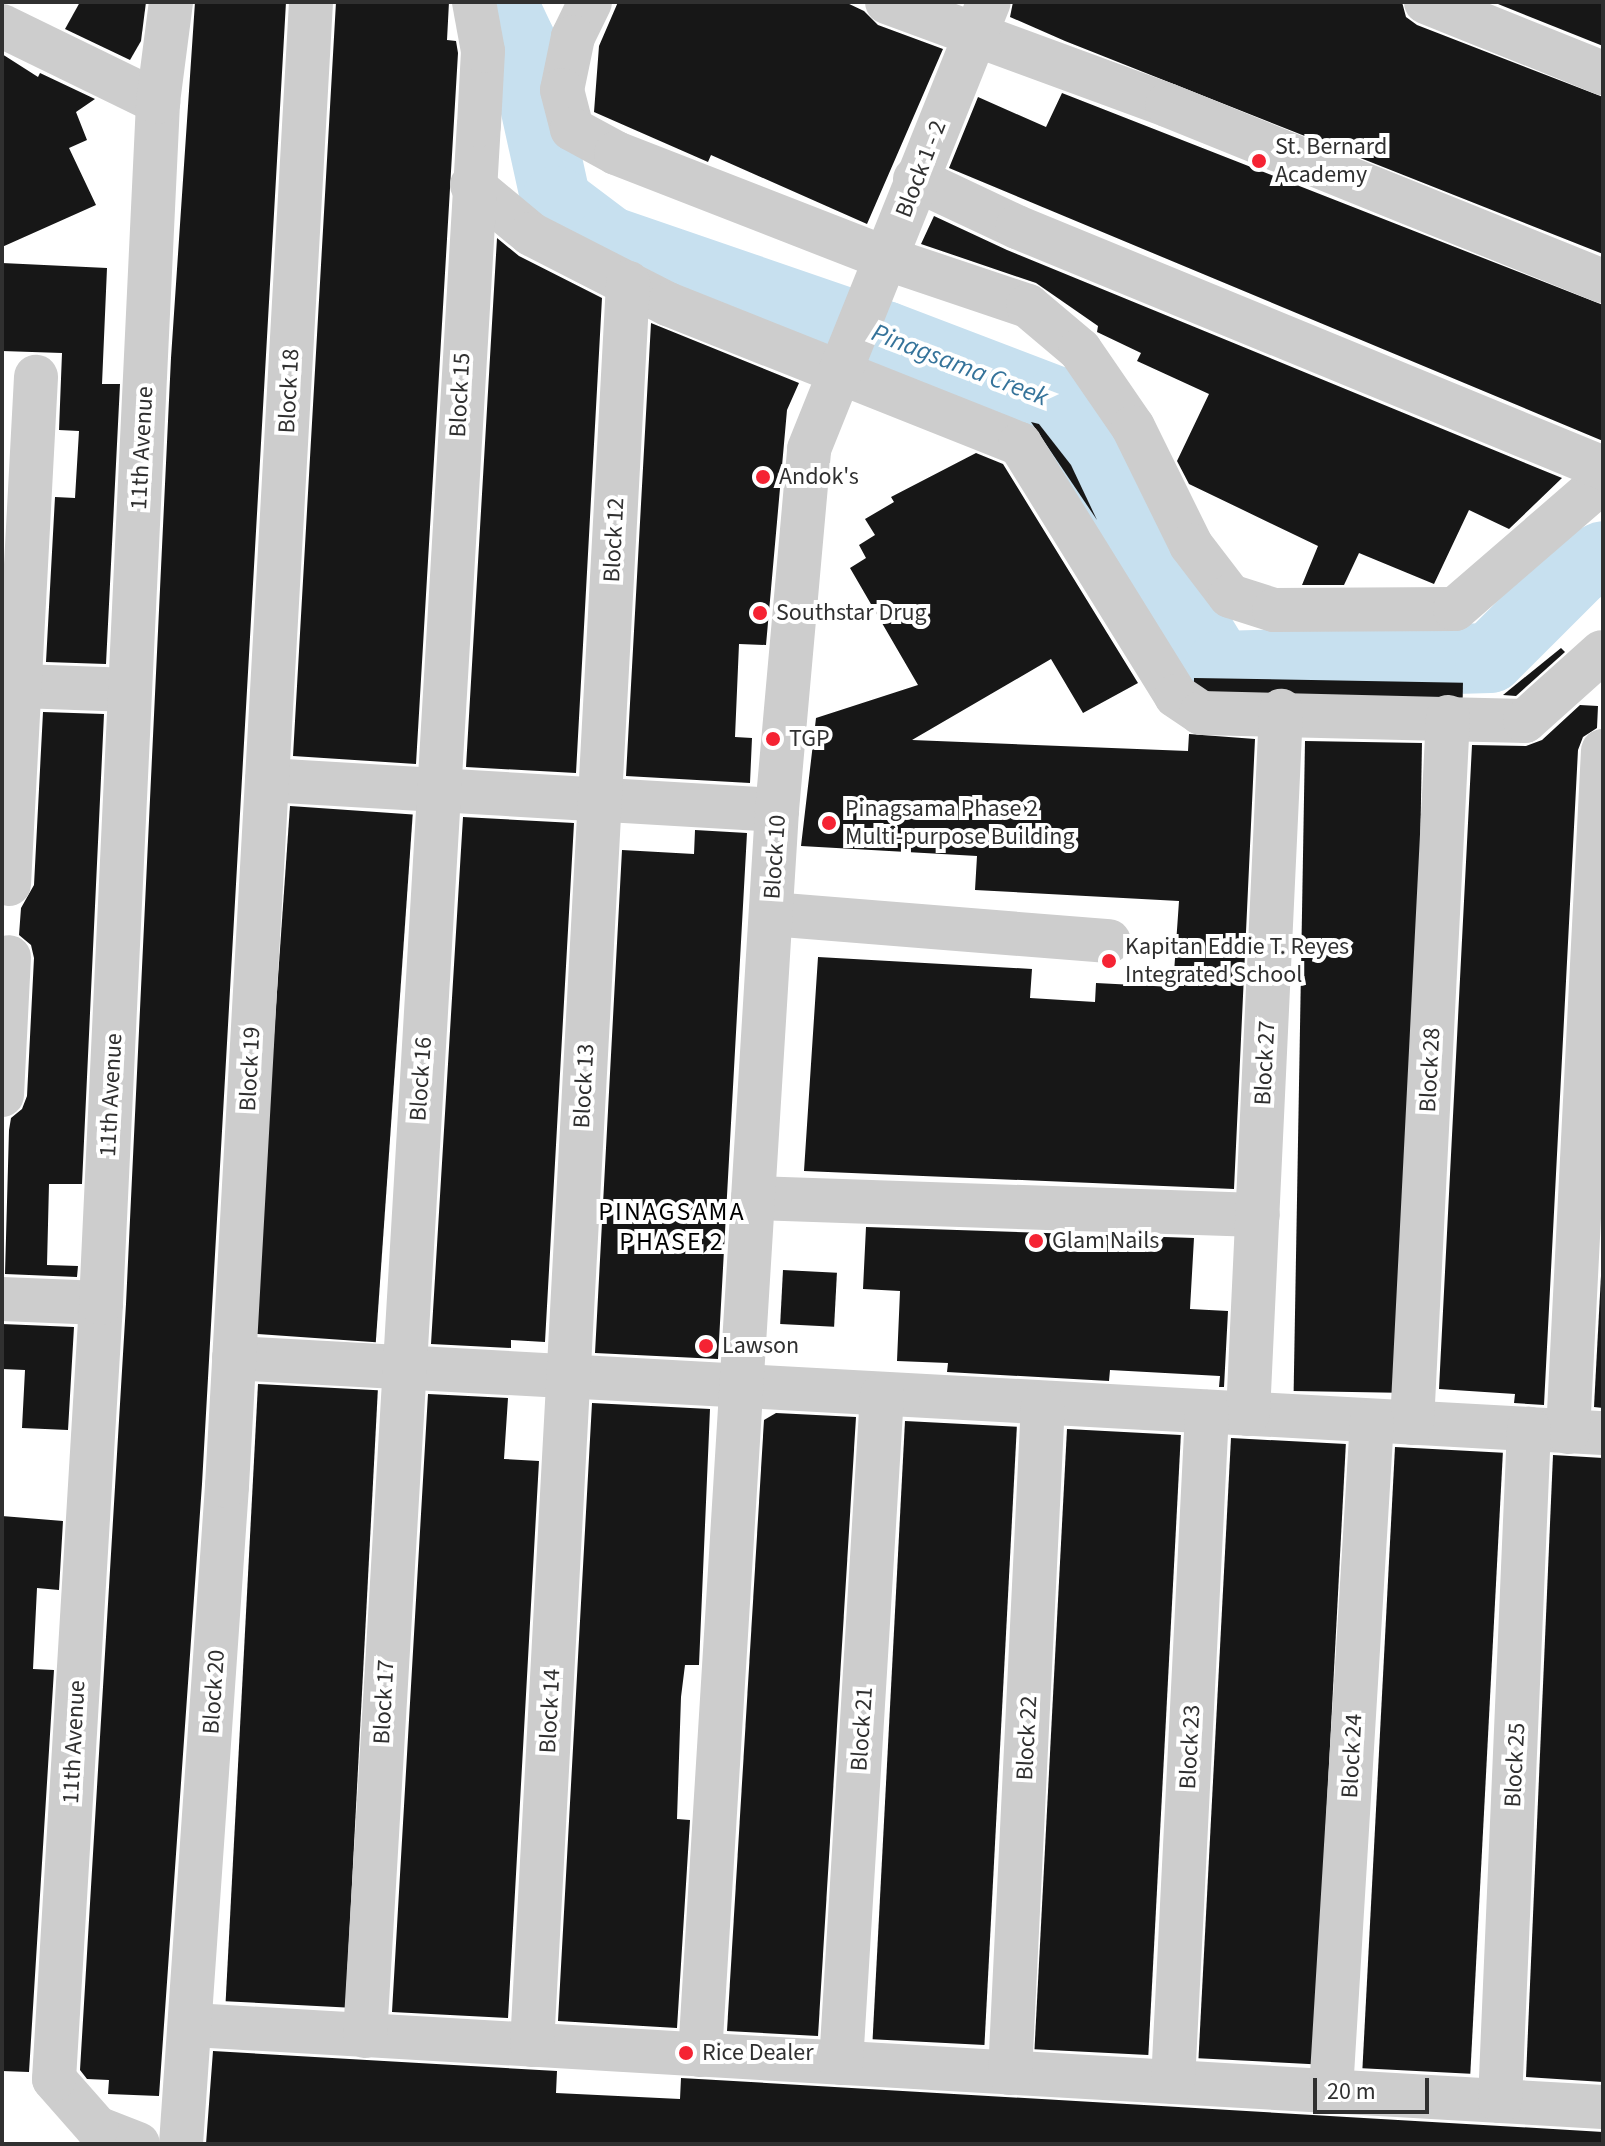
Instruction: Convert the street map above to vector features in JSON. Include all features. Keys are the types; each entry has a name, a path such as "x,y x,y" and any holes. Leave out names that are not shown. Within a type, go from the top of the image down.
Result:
{"street":[{"name":"11th Avenue","path":"138,2144 97,2128 54,2079 101,1303 158,102 171,2"},
{"name":"Block 18","path":"267,780 311,2"},
{"name":"Block 15","path":"438,789 472,185 483,51 474,2"},
{"path":"590,2 573,37 562,90 572,129 616,153 882,272 1028,306 1080,350 1133,427 1191,545 1230,596 1274,610 1455,609 1603,481"},
{"path":"887,2 982,19 1167,105 1603,281"},
{"path":"1426,2 1603,73"},
{"name":"Block 1 - 2","path":"848,353 882,272 915,179 982,19"},
{"path":"2,26 158,102"},
{"path":"915,179 1017,227 1603,468"},
{"path":"472,185 531,234 628,283 848,353 1020,444 1176,696 1201,713 1281,711 1525,721 1603,656"},
{"name":"Block 12","path":"600,797 628,283"},
{"name":"Block 10","path":"740,1388 777,810 809,449 848,353"},
{"path":"9,884 36,377"},
{"path":"21,686 130,690"},
{"name":"Block 27","path":"1227,1413 1258,1215 1281,711"},
{"name":"Block 28","path":"1392,1422 1448,717"},
{"name":"Block 25","path":"1500,2101 1567,1431 1603,751"},
{"path":"267,780 600,797 777,810"},
{"name":"Block 19","path":"234,1358 267,780"},
{"name":"Block 16","path":"403,1368 438,789"},
{"name":"Block 13","path":"568,1376 600,797"},
{"path":"771,914 1109,941"},
{"path":"2,1095 9,957"},
{"path":"753,1198 1258,1215"},
{"path":"2,1299 101,1303"},
{"path":"234,1358 1567,1431"},
{"name":"Block 20","path":"181,2144 193,2025 234,1358"},
{"name":"Block 17","path":"365,2036 403,1368"},
{"name":"Block 14","path":"532,2045 568,1376"},
{"path":"700,2055 740,1388"},
{"name":"Block 21","path":"841,2063 882,1395"},
{"name":"Block 22","path":"1010,2073 1043,1404"},
{"name":"Block 23","path":"1173,2082 1227,1413"},
{"name":"Block 24","path":"1331,2091 1392,1422"},
{"path":"193,2025 1603,2107"}],"building":[{"path":"80,2 146,2 141,41 130,60 65,29"},
{"path":"195,2 286,2 202,1484 159,2096 108,2094 109,2080 87,2079 80,2070 126,1304 171,358"},
{"path":"336,2 449,2 447,40 456,41 458,53 416,764 293,756"},
{"path":"618,2 845,2 864,11 878,25 943,49 867,224 711,155 708,162 594,112 599,46"},
{"path":"1013,2 1402,2 1406,17 1417,25 1603,97 1603,254 1065,41 1010,17"},
{"path":"1493,2 1603,2 1603,46"},
{"path":"2,54 38,77 40,73 95,99 76,112 87,140 69,148 96,205 2,247"},
{"path":"1062,93 1603,305 1603,441 949,168 978,97 1046,127"},
{"path":"934,216 1007,250 1562,478 1509,529 1469,510 1434,584 1359,553 1344,585 1302,585 1318,546 1189,484 1177,461 1209,394 1137,361 1141,353 1097,332 1098,326 1036,283 921,244"},
{"path":"497,238 519,256 602,298 576,773 466,767"},
{"path":"2,263 107,268 102,384 120,384 106,664 46,662 55,497 75,498 79,431 59,430 62,353 2,351"},
{"path":"651,323 799,383 787,410 766,645 739,644 735,737 752,738 750,783 626,776"},
{"path":"1031,422 1039,424 1071,465 1097,520"},
{"path":"976,453 1003,464 1138,683 1083,713 1051,659 912,740 1188,751 1189,734 1255,739 1234,1189 804,1171 818,957 1032,969 1030,998 1095,1002 1096,983 1173,987 1179,901 975,890 977,856 801,846 816,718 918,685 850,568 866,558 859,545 875,535 865,519 894,502 891,497"},
{"path":"1561,648 1565,652 1516,696 1503,695"},
{"path":"1194,678 1463,683 1463,701 1194,696"},
{"path":"1580,705 1598,706 1597,728 1583,737 1578,750 1544,1405 1514,1403 1515,1394 1439,1389 1472,745 1526,746 1542,740"},
{"path":"43,712 104,714 82,1184 49,1184 47,1265 78,1266 77,1277 5,1274 9,1130 11,1118 22,1109 27,1096 34,958 31,945 19,935 21,908 34,885"},
{"path":"1305,741 1422,743 1411,1393 1294,1391"},
{"path":"290,806 413,815 376,1342 253,1334"},
{"path":"463,817 574,823 545,1342 511,1340 511,1348 431,1344"},
{"path":"695,830 747,833 718,1359 595,1353 622,850 694,854"},
{"path":"866,1227 1194,1238 1190,1309 1228,1311 1224,1387 1219,1387 1220,1376 1110,1370 1109,1381 947,1372 948,1363 897,1361 900,1291 863,1289"},
{"path":"1603,1238 1603,1408 1594,1407"},
{"path":"783,1270 837,1273 834,1327 780,1324"},
{"path":"2,1324 74,1327 68,1430 22,1428 25,1370 2,1369"},
{"path":"258,1384 378,1390 345,2007 226,2001"},
{"path":"428,1394 508,1398 504,1459 539,1461 508,2018 392,2012"},
{"path":"592,1403 710,1409 699,1665 685,1665 681,1697 677,1819 690,1820 677,2028 558,2021"},
{"path":"776,1413 856,1417 818,2036 727,2031 764,1420"},
{"path":"905,1421 1017,1427 984,2045 873,2039"},
{"path":"1067,1429 1181,1435 1148,2055 1034,2049"},
{"path":"1231,1438 1346,1444 1313,2064 1198,2058"},
{"path":"1395,1447 1503,1453 1470,2074 1362,2068"},
{"path":"1553,1455 1603,1458 1603,2082 1526,2077"},
{"path":"2,1516 63,1521 59,1590 37,1588 33,1669 54,1670 29,2072 2,2071"},
{"path":"213,2051 557,2071 556,2093 680,2099 681,2078 1603,2132 1603,2144 206,2144"}],"waterway":[{"name":"Pinagsama Creek","path":"502,2 521,42 556,201 609,241 885,336 1058,402 1220,666 1490,658 1579,569 1603,556"}],"place":[{"name":"St. Bernard Academy","path":"1259,161"},
{"name":"Andok's","path":"763,477"},
{"name":"Southstar Drug","path":"760,613"},
{"name":"TGP","path":"773,739"},
{"name":"Pinagsama Phase 2 Multi-purpose Building","path":"829,823"},
{"name":"Kapitan Eddie T. Reyes Integrated School","path":"1109,961"},
{"name":"Glam Nails","path":"1036,1241"},
{"name":"Lawson","path":"706,1346"},
{"name":"Rice Dealer","path":"686,2053"}],"district":[{"name":"PINAGSAMA PHASE 2","path":"672,1227"}]}
